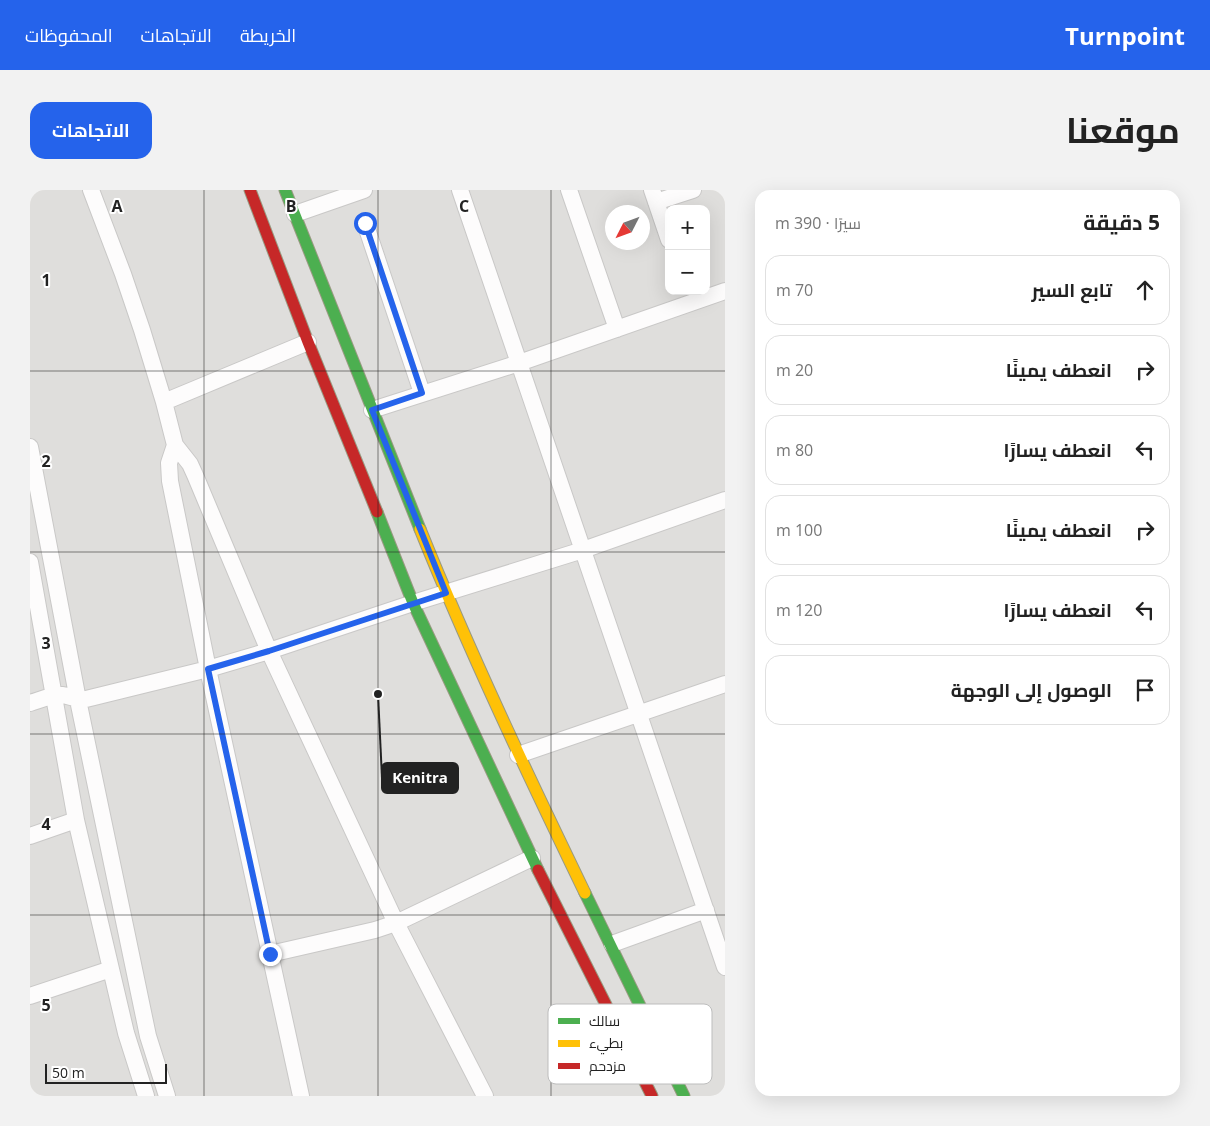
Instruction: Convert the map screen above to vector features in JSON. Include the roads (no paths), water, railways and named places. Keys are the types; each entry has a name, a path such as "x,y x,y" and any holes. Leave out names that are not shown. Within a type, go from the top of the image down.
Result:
{"street":[{"path":"91,190 123,274 164,402 175,445 190,464 269,651 396,924 485,1096"},
{"path":"250,190 308,342 413,603 532,858 606,1004"},
{"path":"285,190 446,593 518,755 640,1004"},
{"path":"460,190 725,967"},
{"path":"569,190 617,329"},
{"path":"665,228 654,196 693,190"},
{"path":"295,214 358,191"},
{"path":"365,223 422,393"},
{"path":"372,410 519,363 617,329 688,297 725,291"},
{"path":"164,402 308,342"},
{"path":"175,445 169,462 170,481 208,669 300,1096"},
{"path":"30,447 78,700 148,1036 167,1096"},
{"path":"30,703 54,696 66,696 78,700 86,699 208,669 583,550 725,500"},
{"path":"30,566 76,820 132,1054 146,1096"},
{"path":"518,755 725,684"},
{"path":"30,836 76,820"},
{"path":"270,954 396,924 532,858"},
{"path":"612,944 706,910"},
{"path":"30,996 111,968"},
{"path":"646,1084 652,1096"},
{"path":"678,1084 684,1096"}],"place":[{"name":"Kenitra","path":"378,694"}]}
